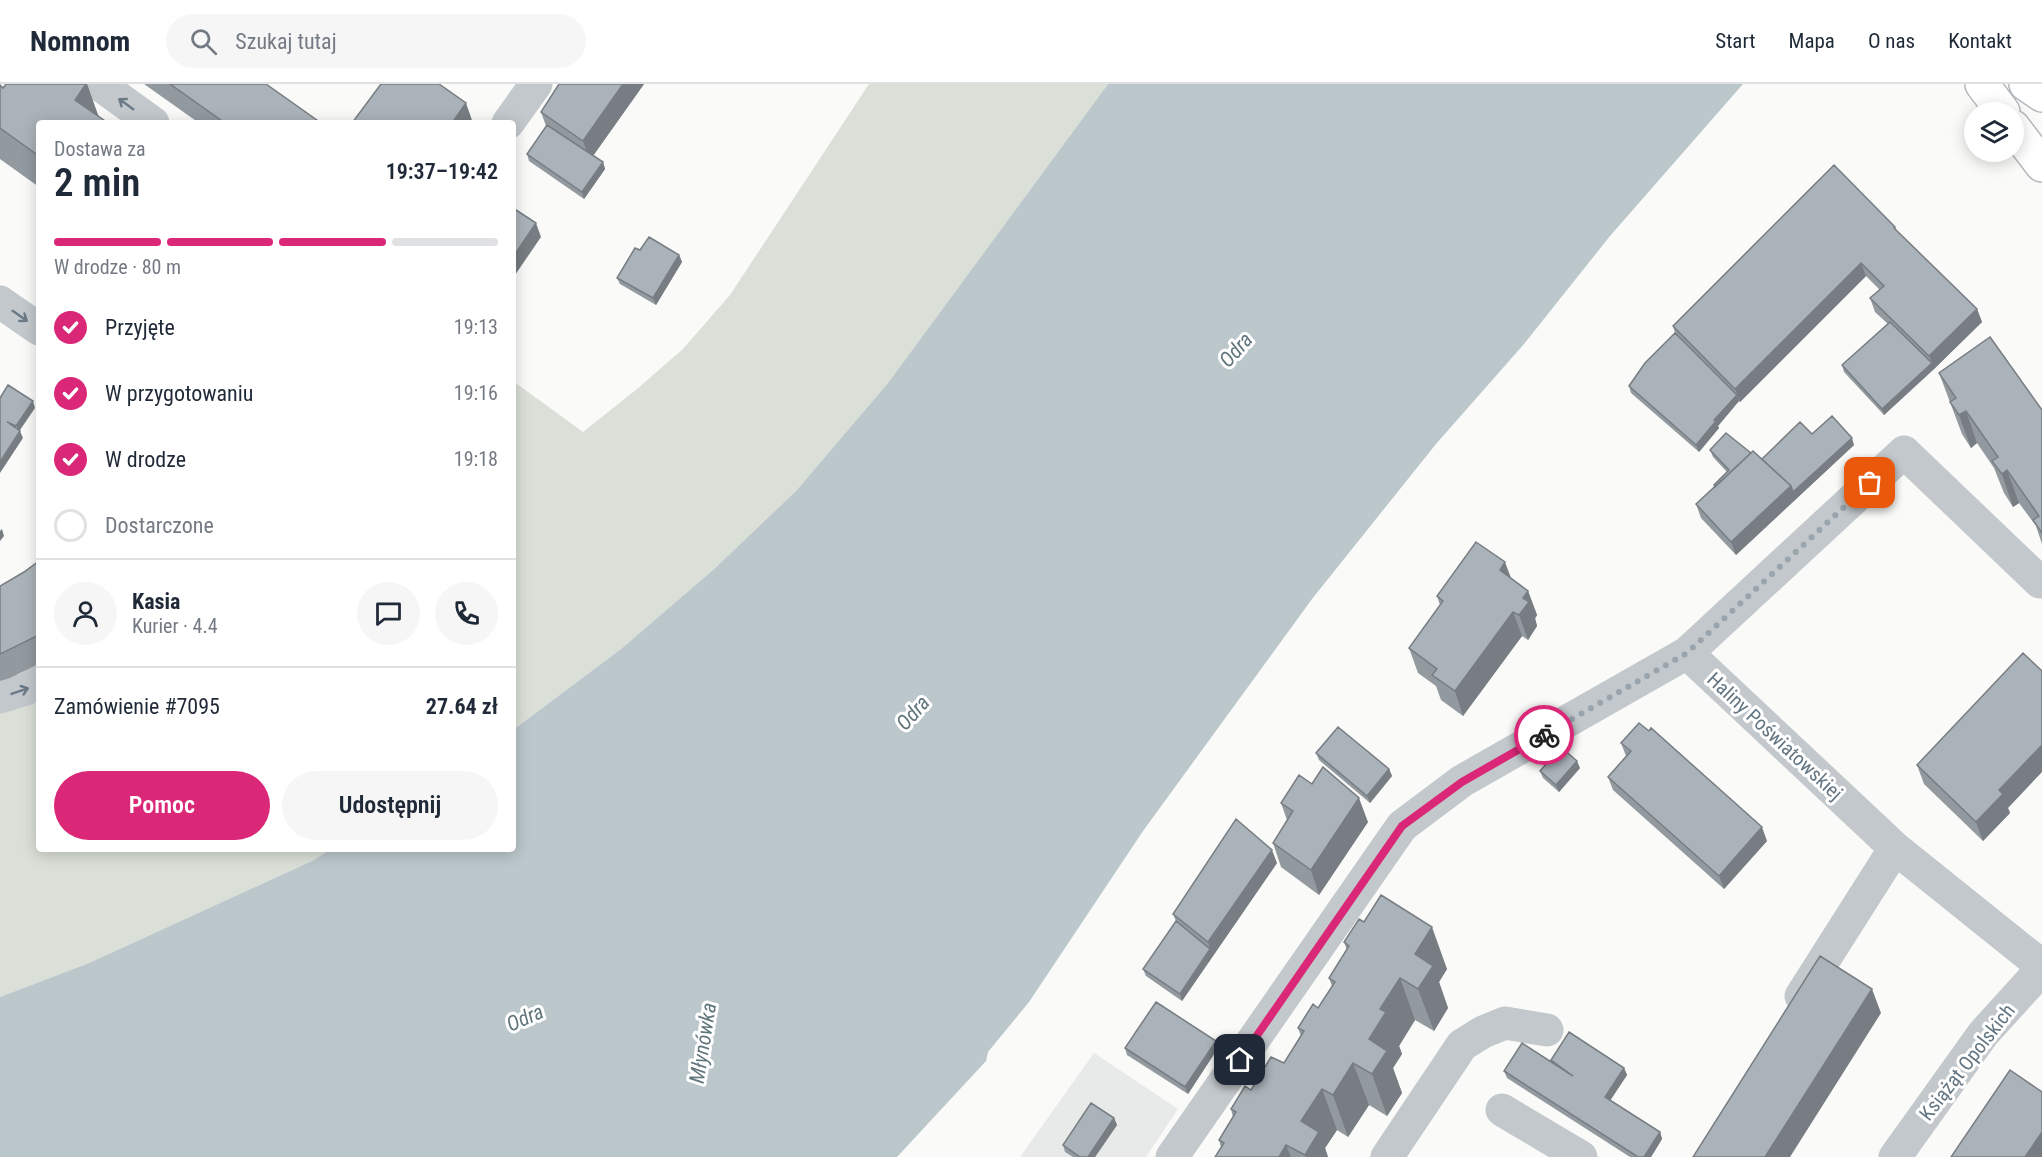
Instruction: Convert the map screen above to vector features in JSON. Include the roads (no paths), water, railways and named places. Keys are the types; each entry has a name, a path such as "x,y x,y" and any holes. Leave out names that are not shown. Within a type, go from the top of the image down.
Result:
{"main road":[{"path":"1982,84 1996,102"},
{"path":"2026,84 2042,95"},
{"path":"2024,141 2042,165"}],"street":[{"path":"99,84 149,120"},
{"path":"510,120 536,84"},
{"path":"0,302 36,327"},
{"path":"1172,1157 1402,826 1462,782 1687,653 1904,452 2040,582"},
{"name":"Haliny Poświatowskiej","path":"1687,653 1895,848 2042,968"},
{"path":"0,697 27,689 36,684"},
{"path":"1787,1017 1895,848"},
{"name":"Książąt Opolskich","path":"1895,1157 1983,1034 2042,968"},
{"path":"1387,1157 1462,1045 1483,1032 1505,1023 1547,1030"},
{"path":"1502,1110 1564,1153"}],"water":[{"path":"1108,84 1743,84 1610,236 1524,344 1436,444 1312,599 1143,831 1029,1002 988,1052 986,1061 897,1157 0,1157 0,997 89,963 312,861 326,852 516,852 516,728 621,649 713,570 796,491 888,383"}],"water label":[{"name":"Odra","path":"1236,350"},
{"name":"Odra","path":"913,713"},
{"name":"Odra","path":"525,1018"},
{"name":"Młynówka","path":"703,1043"}]}
